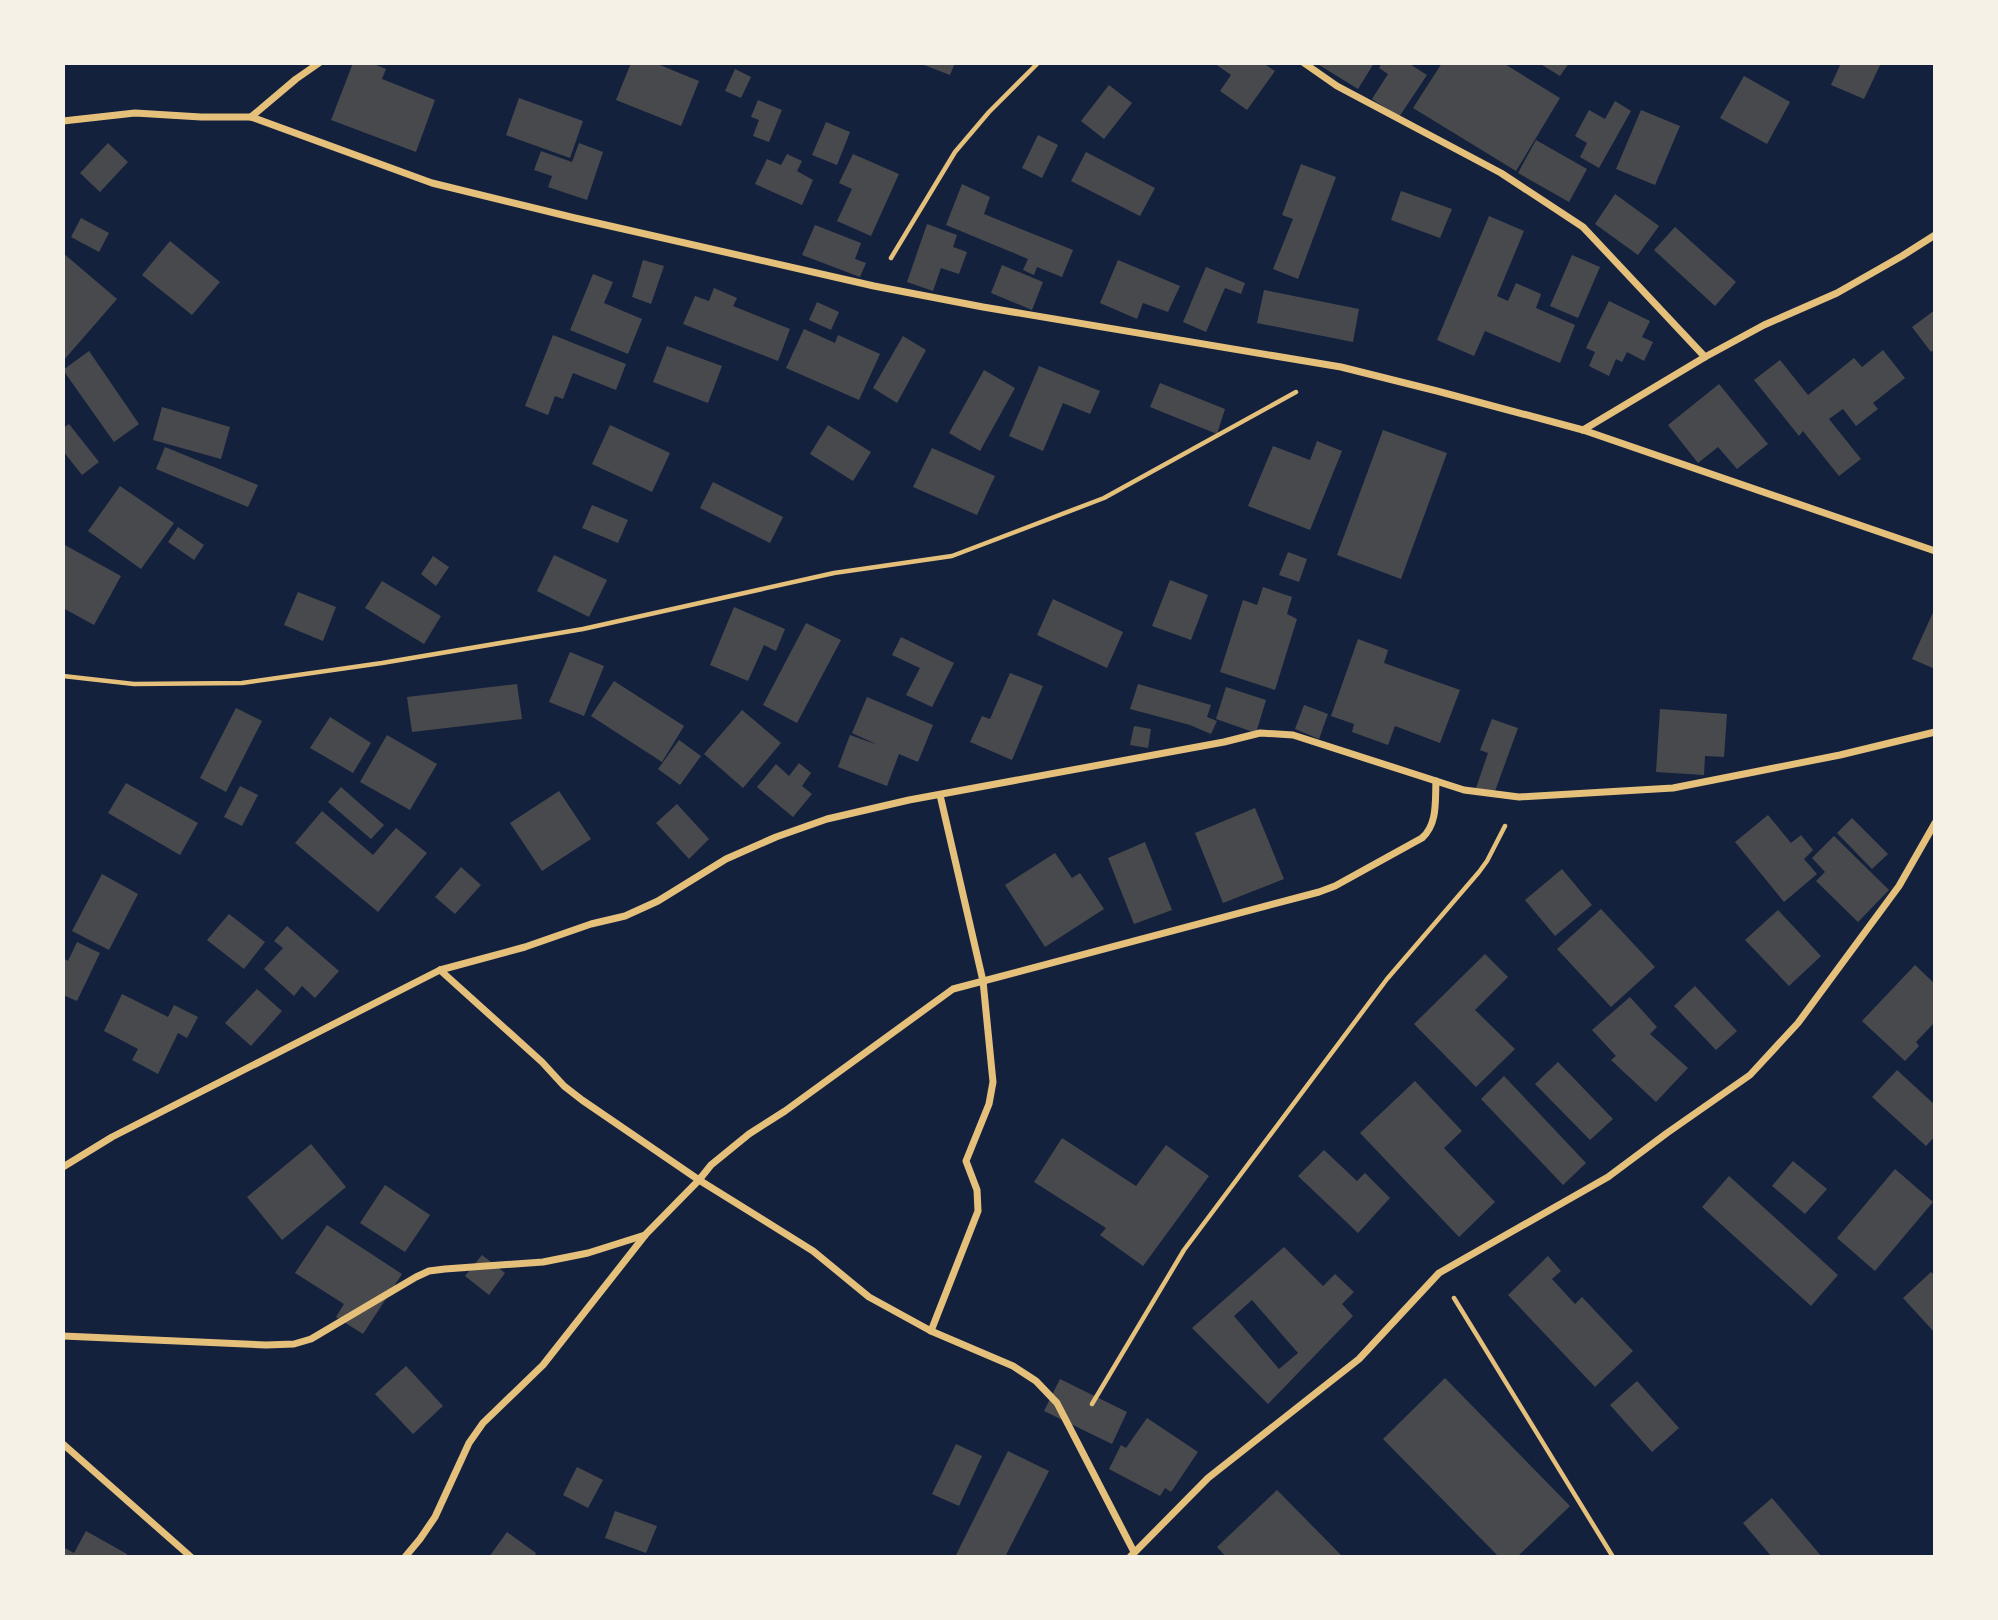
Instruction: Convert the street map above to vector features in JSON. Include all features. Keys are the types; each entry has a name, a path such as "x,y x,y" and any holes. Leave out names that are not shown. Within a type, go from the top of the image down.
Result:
{"street":[{"path":"251,117 319,63"},
{"path":"1304,63 1338,86 1501,173 1583,227 1705,357"},
{"path":"65,123 135,113 251,117 432,183 575,218 874,286 1341,367 1437,391 1583,430 1935,551"},
{"path":"1583,430 1705,357 1764,325 1837,293 1935,235"},
{"path":"63,1167 112,1137 440,970 625,916 658,901 726,859 827,819 1260,733 1293,734 1464,790 1519,797 1674,788 1840,755 1935,732"},
{"path":"405,1557 435,1517 476,1432 543,1365 646,1234 711,1165 749,1134 953,989 1335,886 1429,832 1434,815 1436,781"},
{"path":"931,1331 978,1211 977,1190 966,1161 989,1104 993,1082 983,981 940,795"},
{"path":"440,970 542,1062 564,1086 698,1180 813,1251 869,1297 931,1331 1013,1366 1036,1381 1058,1403 1132,1555 1208,1478 1359,1359 1439,1273 1608,1177 1750,1075 1798,1023 1845,960 1899,886 1935,823"},
{"path":"63,1336 266,1345 294,1343 311,1339 429,1271 543,1262 588,1254 646,1234"},
{"path":"63,1444 191,1557"}],"path":[{"path":"874,286 955,152 989,112 1038,63"},
{"path":"63,676 134,684 242,683 382,663 583,629 834,573 951,556 1104,498 1341,367"},
{"path":"1074,1434 1184,1250 1387,979 1479,872 1519,797"},
{"path":"1439,1273 1613,1557"}],"building":[{"path":"353,63 371,63 386,69 382,79 435,100 416,152 331,120"},
{"path":"631,63 655,63 699,81 681,126 616,100"},
{"path":"919,63 955,63 950,75"},
{"path":"1214,63 1263,63 1275,71 1247,110 1220,91 1231,75"},
{"path":"1316,63 1374,63 1358,89"},
{"path":"1382,63 1408,63 1427,75 1399,117 1372,99 1388,74 1379,68"},
{"path":"1442,63 1503,63 1560,98 1516,171 1413,108"},
{"path":"1539,63 1569,63 1560,76"},
{"path":"1841,63 1881,63 1864,99 1831,85"},
{"path":"735,69 751,77 741,98 725,91"},
{"path":"1744,76 1790,102 1767,144 1720,118"},
{"path":"1109,85 1132,103 1104,139 1081,121"},
{"path":"519,98 583,121 570,158 506,135"},
{"path":"758,100 782,110 769,142 753,136 759,120 751,117"},
{"path":"1615,101 1631,111 1599,168 1580,157 1587,143 1575,136 1589,110 1605,119"},
{"path":"1641,110 1680,126 1655,185 1616,169"},
{"path":"826,122 850,132 837,165 812,155"},
{"path":"1038,135 1058,145 1042,178 1022,168"},
{"path":"1536,140 1587,169 1569,202 1518,173"},
{"path":"108,143 128,162 100,192 80,173"},
{"path":"579,143 603,152 587,200 548,187 552,176 534,170 541,151 572,162"},
{"path":"1086,152 1155,188 1140,216 1071,181"},
{"path":"787,154 802,161 797,171 813,180 802,205 755,184 767,159 781,165"},
{"path":"853,154 899,174 871,236 837,221 852,189 839,183"},
{"path":"1301,164 1336,177 1298,279 1273,269 1293,219 1282,215"},
{"path":"962,184 990,197 984,214 1073,250 1062,277 1037,267 1034,275 1023,270 1028,259 946,225"},
{"path":"1401,191 1452,209 1440,238 1391,220"},
{"path":"1615,194 1659,226 1638,255 1595,224"},
{"path":"1489,216 1524,231 1497,296 1508,301 1516,283 1541,294 1536,308 1575,325 1560,363 1485,331 1474,356 1437,340"},
{"path":"81,218 109,233 99,252 71,237"},
{"path":"927,224 957,235 953,247 967,252 959,274 941,268 933,291 907,282"},
{"path":"815,225 861,243 855,259 866,263 860,277 802,255"},
{"path":"1675,227 1736,282 1715,306 1654,250"},
{"path":"170,241 220,282 192,315 142,275"},
{"path":"63,253 117,299 63,361"},
{"path":"1572,255 1600,267 1578,318 1550,306"},
{"path":"643,260 664,266 651,304 632,297"},
{"path":"1118,260 1180,286 1168,312 1143,303 1137,319 1100,303"},
{"path":"1002,265 1043,282 1032,310 991,293"},
{"path":"1206,267 1245,283 1241,294 1225,288 1206,332 1183,322"},
{"path":"593,274 613,282 604,303 642,319 628,354 570,330"},
{"path":"714,288 737,298 733,306 790,329 778,361 683,324 695,296 709,301"},
{"path":"1264,290 1359,309 1353,342 1257,323"},
{"path":"1609,301 1650,321 1642,337 1653,342 1644,361 1627,352 1622,362 1616,359 1609,376 1589,366 1595,352 1586,348"},
{"path":"817,302 839,312 831,330 809,320"},
{"path":"1935,310 1935,349 1931,352 1912,327"},
{"path":"804,329 835,343 838,335 880,354 859,400 786,368"},
{"path":"553,335 626,364 616,390 573,373 563,399 555,396 548,415 525,406"},
{"path":"903,336 926,350 897,403 873,388"},
{"path":"667,346 722,366 708,403 653,382"},
{"path":"1883,350 1905,378 1873,403 1878,409 1856,426 1843,409 1829,419 1861,459 1839,476 1803,431 1799,436 1754,380 1780,360 1808,395 1854,358 1862,367"},
{"path":"89,351 139,424 114,442 63,370"},
{"path":"1039,366 1100,391 1090,414 1063,403 1043,451 1009,436"},
{"path":"984,370 1015,388 980,451 949,433"},
{"path":"1160,383 1225,409 1217,434 1150,407"},
{"path":"1719,384 1768,444 1737,469 1718,447 1698,463 1668,425"},
{"path":"162,407 230,427 221,459 153,440"},
{"path":"69,424 99,462 82,475 63,451 63,428"},
{"path":"610,425 670,453 652,492 592,464"},
{"path":"828,425 871,452 853,481 810,454"},
{"path":"1383,430 1447,453 1401,579 1337,555"},
{"path":"1317,441 1342,451 1310,530 1248,506 1273,446 1310,460"},
{"path":"165,447 258,485 248,507 156,469"},
{"path":"932,448 995,476 977,515 913,487"},
{"path":"713,482 783,517 770,543 700,508"},
{"path":"120,486 174,523 141,569 88,531"},
{"path":"592,505 628,520 618,543 582,528"},
{"path":"178,527 204,545 194,560 168,542"},
{"path":"63,544 121,576 94,625 63,608"},
{"path":"1288,552 1307,559 1299,582 1279,575"},
{"path":"554,555 607,580 589,617 537,591"},
{"path":"433,556 449,567 436,586 421,574"},
{"path":"1170,580 1208,595 1191,640 1152,626"},
{"path":"382,581 441,616 424,644 365,608"},
{"path":"1263,587 1292,597 1287,614 1297,619 1275,690 1220,672 1243,600 1257,605"},
{"path":"298,592 336,607 323,641 284,625"},
{"path":"1053,599 1123,632 1107,668 1037,635"},
{"path":"734,607 785,629 776,651 764,645 748,681 710,665"},
{"path":"1935,608 1935,669 1912,659"},
{"path":"806,623 841,640 797,723 763,705"},
{"path":"901,637 954,663 932,707 906,695 920,668 892,655"},
{"path":"1358,639 1388,650 1384,663 1460,690 1440,743 1395,726 1388,745 1352,732 1354,724 1331,716"},
{"path":"570,652 604,666 584,716 549,702"},
{"path":"1010,673 1043,686 1012,760 970,742 982,716 990,719"},
{"path":"614,681 684,726 662,762 591,716"},
{"path":"517,684 522,719 412,732 407,697"},
{"path":"1138,684 1211,705 1207,717 1217,721 1211,734 1190,725 1130,709"},
{"path":"1226,687 1266,700 1256,733 1216,719"},
{"path":"867,697 933,725 918,762 899,754 887,786 838,767 850,735 878,745 852,733"},
{"path":"1304,705 1328,714 1319,739 1295,729"},
{"path":"236,708 262,721 226,792 200,778"},
{"path":"1660,709 1727,714 1724,757 1705,756 1704,775 1656,772"},
{"path":"742,710 781,743 743,788 704,754"},
{"path":"330,717 371,743 353,773 310,748"},
{"path":"1492,719 1518,728 1494,794 1476,788 1488,753 1480,750"},
{"path":"1134,726 1151,729 1148,748 1130,745"},
{"path":"387,735 437,764 410,810 360,782"},
{"path":"679,740 701,756 680,785 658,769"},
{"path":"799,763 811,773 802,786 812,794 793,817 757,787 776,764 789,776"},
{"path":"126,783 198,823 180,855 108,813"},
{"path":"240,786 258,795 242,826 224,817"},
{"path":"341,787 384,825 371,839 328,802"},
{"path":"559,791 591,839 542,871 510,823"},
{"path":"677,804 709,839 689,859 656,823"},
{"path":"1255,808 1284,879 1223,903 1195,833"},
{"path":"322,811 373,855 396,828 427,853 378,912 295,843"},
{"path":"1768,815 1791,843 1801,835 1813,850 1804,859 1817,874 1784,902 1735,842"},
{"path":"1852,818 1888,854 1872,869 1837,833"},
{"path":"1834,836 1889,890 1858,922 1816,881 1825,872 1812,858"},
{"path":"1145,842 1172,910 1134,924 1108,858"},
{"path":"1055,853 1072,878 1080,873 1104,909 1045,947 1005,885"},
{"path":"461,867 481,885 455,914 435,897"},
{"path":"1562,869 1592,905 1555,936 1525,900"},
{"path":"102,874 138,894 109,950 72,931"},
{"path":"1601,909 1655,967 1611,1007 1557,949"},
{"path":"1778,910 1821,956 1789,986 1745,940"},
{"path":"229,914 265,942 244,969 207,940"},
{"path":"287,926 339,971 315,998 302,986 294,996 264,969 283,948 274,941"},
{"path":"77,942 100,953 77,1001 63,995 63,958 68,961"},
{"path":"1485,954 1508,977 1475,1010 1515,1049 1476,1087 1414,1024"},
{"path":"1915,965 1935,984 1935,1022 1916,1042 1919,1046 1905,1061 1862,1021"},
{"path":"1695,986 1737,1031 1716,1050 1674,1006"},
{"path":"257,989 282,1011 251,1046 225,1023"},
{"path":"122,994 168,1017 174,1005 198,1017 187,1038 178,1033 158,1074 132,1060 138,1049 104,1031"},
{"path":"1630,997 1657,1027 1650,1034 1688,1068 1656,1102 1611,1060 1616,1056 1592,1030"},
{"path":"1558,1062 1613,1119 1590,1140 1535,1084"},
{"path":"1897,1070 1935,1105 1935,1136 1926,1146 1872,1097"},
{"path":"1504,1076 1586,1163 1563,1185 1481,1099"},
{"path":"1415,1081 1462,1131 1444,1148 1495,1202 1459,1237 1360,1133"},
{"path":"1062,1138 1136,1186 1166,1145 1209,1176 1143,1266 1100,1235 1106,1228 1034,1182"},
{"path":"311,1144 346,1187 282,1240 247,1197"},
{"path":"1324,1150 1357,1181 1365,1173 1390,1198 1358,1233 1298,1176"},
{"path":"1793,1161 1827,1189 1805,1214 1772,1186"},
{"path":"1895,1169 1933,1202 1875,1271 1837,1238"},
{"path":"1729,1176 1838,1275 1811,1306 1702,1207"},
{"path":"385,1185 430,1215 405,1252 360,1223"},
{"path":"327,1225 402,1274 363,1334 336,1317 344,1304 295,1273"},
{"path":"1284,1247 1323,1286 1335,1274 1354,1292 1342,1304 1353,1316 1268,1404 1192,1328","holes":["1252,1300 1298,1353 1279,1369 1234,1316"]},
{"path":"482,1255 505,1273 489,1295 465,1276"},
{"path":"1548,1256 1561,1271 1552,1279 1575,1304 1582,1297 1633,1351 1595,1387 1508,1295"},
{"path":"1931,1272 1935,1276 1935,1333 1903,1298"},
{"path":"406,1366 443,1406 413,1434 375,1394"},
{"path":"1445,1378 1570,1506 1517,1557 1499,1557 1383,1439"},
{"path":"1060,1379 1127,1412 1112,1444 1044,1411"},
{"path":"1637,1381 1679,1428 1652,1452 1610,1405"},
{"path":"1147,1418 1198,1452 1171,1492 1165,1488 1160,1496 1109,1469 1121,1445 1126,1448"},
{"path":"956,1444 982,1456 959,1506 932,1494"},
{"path":"1008,1451 1049,1471 1005,1557 955,1557"},
{"path":"577,1467 603,1480 588,1508 563,1495"},
{"path":"1277,1490 1343,1557 1226,1557 1217,1547"},
{"path":"1772,1498 1822,1557 1772,1557 1743,1523"},
{"path":"615,1511 657,1526 646,1553 605,1538"},
{"path":"86,1531 127,1554 126,1557 63,1557 63,1547 74,1553"},
{"path":"507,1532 536,1553 534,1557 489,1557"}]}
